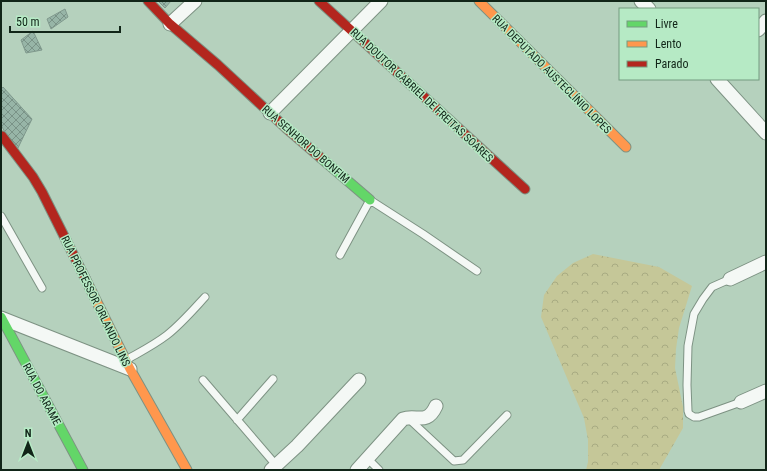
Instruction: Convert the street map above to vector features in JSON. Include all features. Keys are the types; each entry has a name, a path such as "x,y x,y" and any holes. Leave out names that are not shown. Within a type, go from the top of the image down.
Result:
{"street":[{"name":"RUA SENHOR DO BONFIM","path":"148,1 170,24 218,64 270,113 370,200"},
{"path":"170,24 195,1"},
{"name":"RUA DOUTOR GABRIEL DE FREITAS SOARES","path":"319,1 525,189"},
{"path":"270,113 353,31 381,1"},
{"name":"RUA DEPUTADO AUSTECLÍNIO LOPES","path":"479,1 626,147"},
{"path":"759,29 766,21"},
{"path":"717,80 766,133"},
{"name":"RUA PROFESSOR ORLANDO LINS","path":"2,136 7,154 29,170 42,192 128,364 187,470"},
{"path":"730,279 766,262"},
{"path":"1,318 128,364"},
{"name":"RUA DO ARAME","path":"1,318 83,470"},
{"path":"274,468 297,446 359,380"},
{"path":"741,402 766,392"},
{"path":"357,470 403,419 408,417 420,419 424,418 434,411 436,406"}],"lane":[{"path":"340,255 370,200"},
{"name":"RUA SENHOR DO BONFIM","path":"370,200 477,271"},
{"path":"1,216 42,288"},
{"path":"1,234 9,230"},
{"path":"730,279 712,287 694,314 688,346 688,411 689,414 694,417 699,417 741,402"},
{"path":"128,364 189,315 205,297"},
{"path":"237,420 273,379"},
{"path":"203,380 237,420 274,468"},
{"path":"408,417 454,461 463,460 507,415"},
{"path":"368,459 379,470"}],"green space":[{"path":"593,254 659,267 692,286 679,328 676,349 675,368 683,407 683,428 659,470 586,470 588,462 588,440 584,418 541,317 544,295 557,276 573,263"}],"building":[{"path":"158,1 171,1 165,8"},
{"path":"65,9 68,17 51,29 47,19"},
{"path":"33,31 42,50 26,53 21,40"},
{"path":"3,87 32,119 16,152 1,125 1,89"}],"traffic: fast":[{"path":"321,158 370,200"},
{"path":"1,317 83,470"}],"traffic: slow":[{"path":"479,1 626,147"},
{"path":"85,278 130,369 187,470"}],"traffic: jam":[{"path":"148,1 170,24 321,158"},
{"path":"319,1 525,189"},
{"path":"2,136 33,177 42,192 85,278"}]}
